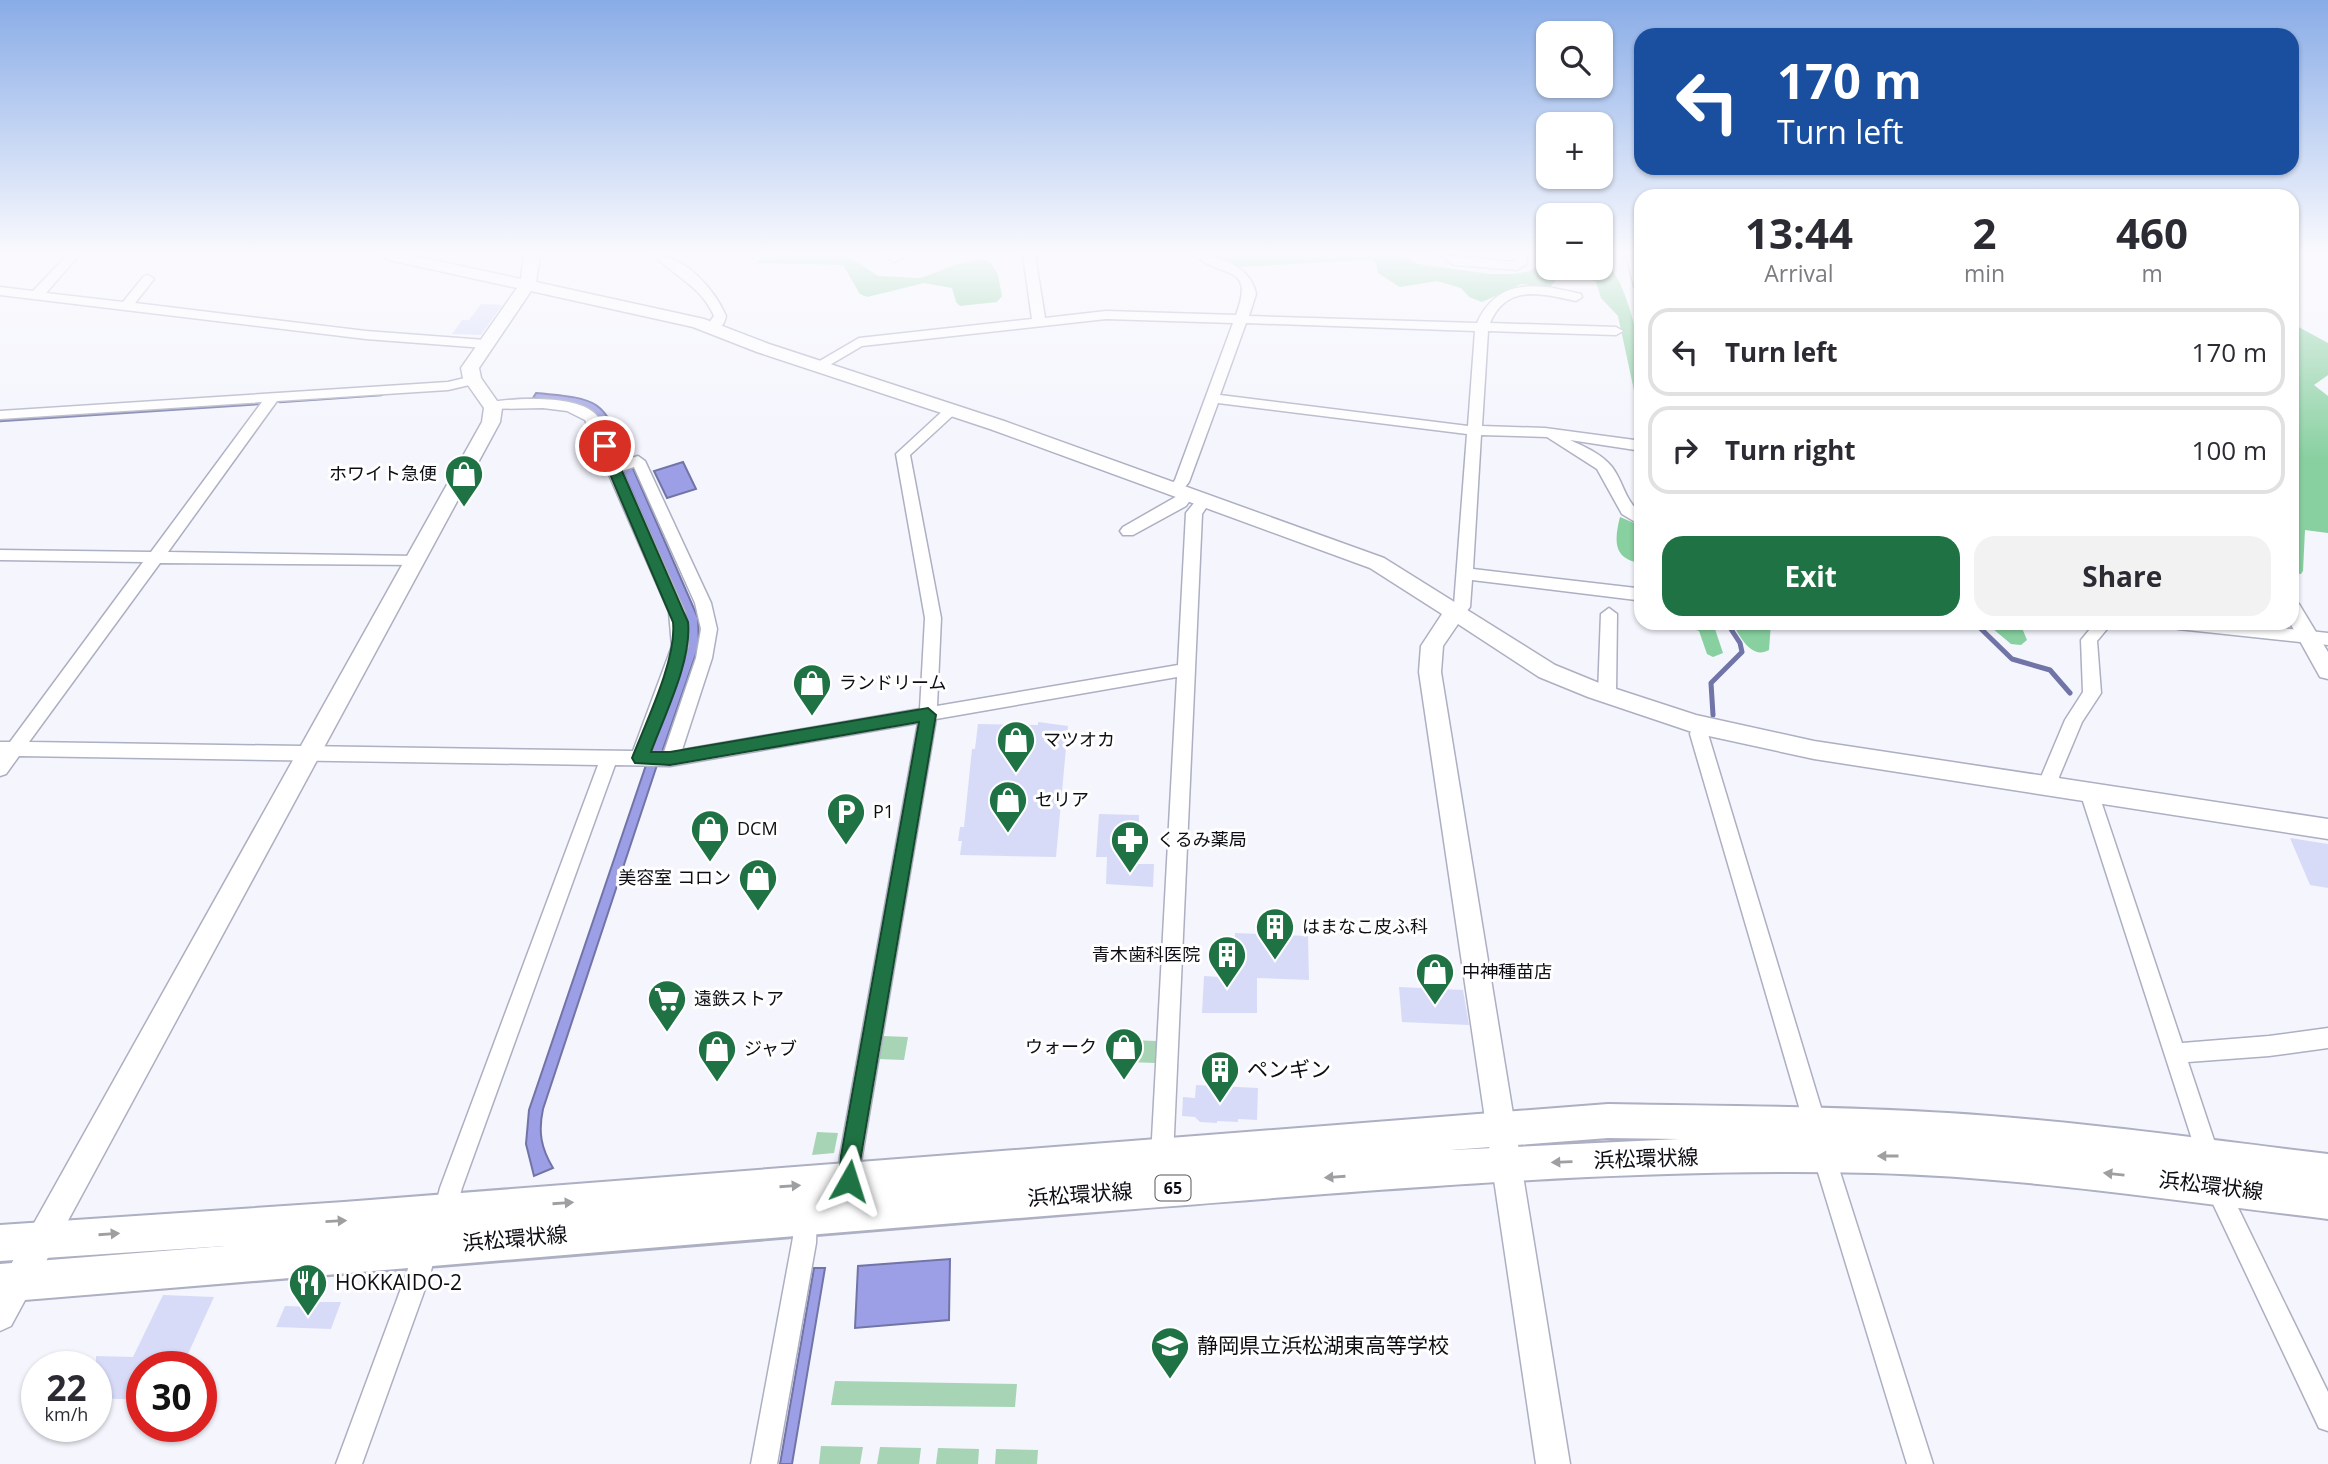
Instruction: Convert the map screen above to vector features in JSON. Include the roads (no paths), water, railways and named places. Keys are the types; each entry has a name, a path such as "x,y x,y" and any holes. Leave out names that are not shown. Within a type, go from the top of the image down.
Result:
{"main road":[{"name":"浜松環状線","path":"0,1243 1162,1157 1504,1147 1752,1155 1820,1140 1974,1160 2213,1172 2328,1172"},
{"name":"浜松環状線","path":"9,1282 806,1215 1504,1147"},
{"name":"浜松環状線","path":"2213,1172 2328,1201"}],"street":[{"path":"269,323 366,335 485,344"},
{"path":"0,1315 9,1282 41,1240 491,422 494,415 492,406 473,380 470,368 500,323"},
{"path":"692,323 953,409 1187,497 1377,564 1524,659 1570,681 1700,725 1814,750 2328,829"},
{"path":"712,328 717,323"},
{"path":"818,366 859,342 1027,323"},
{"path":"1162,1157 1194,513 1182,482 1239,323"},
{"path":"1371,323 1616,331"},
{"path":"1483,323 1462,607 1435,636 1428,659 1553,1464"},
{"path":"0,415 448,386 473,380"},
{"path":"0,769 7,749 155,557 273,397"},
{"path":"1213,398 1474,430 1545,432 1634,445"},
{"path":"492,406 505,403 562,405 583,412 595,424 677,612 681,634 677,658 640,758"},
{"path":"849,1181 851,1156 928,715 934,627 903,454 953,409"},
{"path":"1545,432 1603,467 1612,480 1620,504 1634,515"},
{"path":"614,468 638,461 708,615 708,644 670,759"},
{"path":"1128,531 1187,497"},
{"path":"0,555 415,561"},
{"path":"1464,574 1634,594"},
{"path":"1607,694 1609,614"},
{"path":"2299,617 2318,638 2328,671"},
{"path":"2052,785 2050,777 2074,720 2092,692 2089,640 2098,630"},
{"path":"2243,630 2318,638"},
{"path":"7,749 670,759 1187,671"},
{"path":"1700,725 1699,734 1920,1464"},
{"path":"445,1212 451,1188 608,758"},
{"path":"2090,792 2228,1215 2328,1419"},
{"path":"2174,1053 2269,1046 2328,1038"},
{"path":"764,1464 804,1243 806,1215"},
{"path":"349,1464 418,1275 425,1247"}],"water":[{"path":"536,393 575,398 598,406 613,425 629,461 620,463 605,430 591,412 570,403 533,398"},
{"path":"683,462 696,489 667,498 654,471"},
{"path":"632,466 698,618 699,645 662,752 651,752 678,681 687,644 687,626 684,610 622,469"},
{"path":"646,765 657,765 543,1109 542,1140 553,1168 534,1176 526,1144 529,1110"},
{"path":"950,1259 949,1320 855,1328 858,1266"},
{"path":"814,1268 825,1268 792,1464 780,1464"}],"waterway":[{"path":"280,401 381,394"},
{"path":"0,420 258,403"},
{"path":"1713,715 1711,683 1742,652 1732,630"},
{"path":"1982,630 2012,659 2050,670 2070,693"}],"place":[{"name":"ホワイト急便","path":"464,508"},
{"name":"ランドリーム","path":"812,717"},
{"name":"マツオカ","path":"1016,774"},
{"name":"セリア","path":"1008,834"},
{"name":"P1","path":"846,846"},
{"name":"DCM","path":"710,863"},
{"name":"くるみ薬局","path":"1130,874"},
{"name":"美容室 コロン","path":"758,912"},
{"name":"はまなこ皮ふ科","path":"1275,961"},
{"name":"青木歯科医院","path":"1227,989"},
{"name":"中神種苗店","path":"1435,1006"},
{"name":"遠鉄ストア","path":"667,1033"},
{"name":"ウォーク","path":"1124,1081"},
{"name":"ジャブ","path":"717,1083"},
{"name":"ペンギン","path":"1220,1104"},
{"name":"HOKKAIDO-2","path":"308,1317"},
{"name":"静岡県立浜松湖東高等学校","path":"1170,1380"}]}
